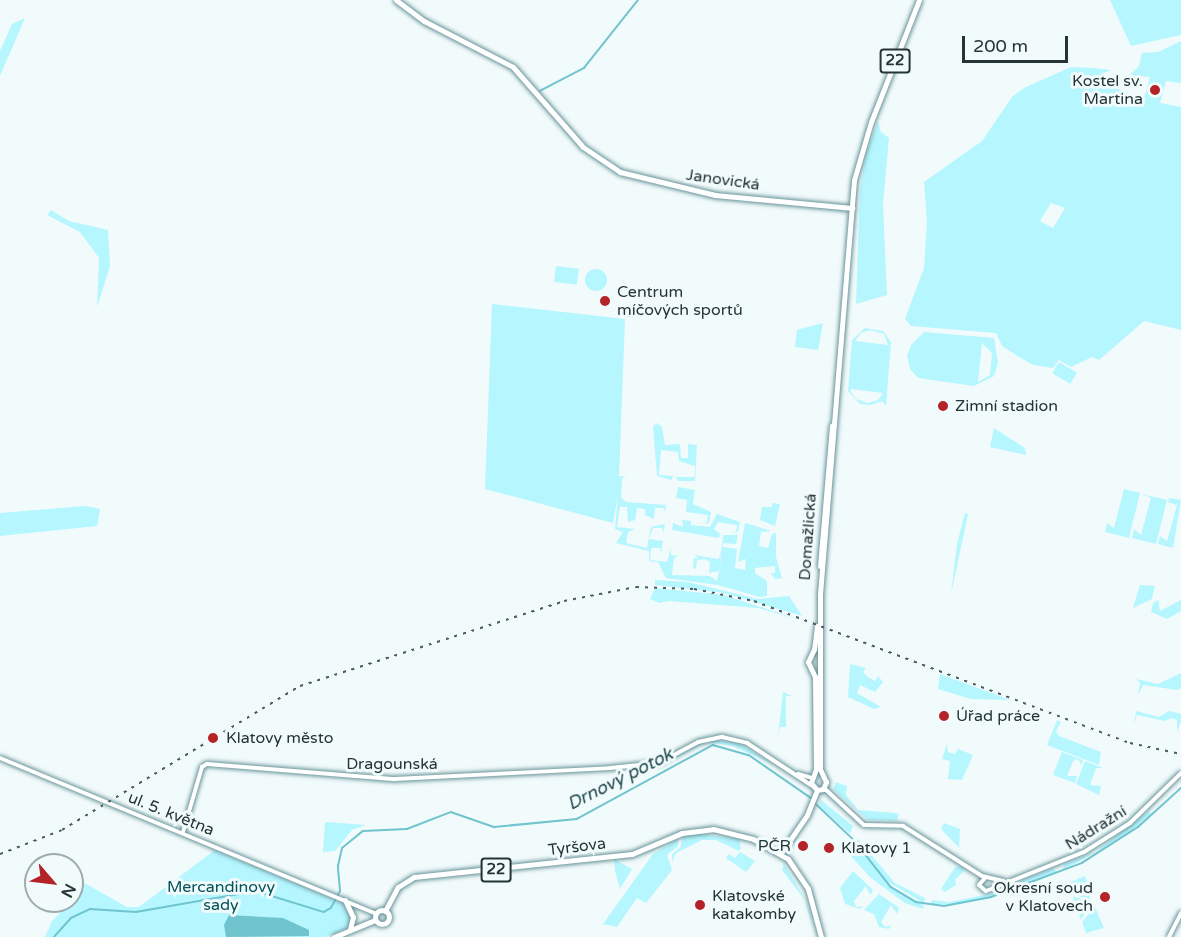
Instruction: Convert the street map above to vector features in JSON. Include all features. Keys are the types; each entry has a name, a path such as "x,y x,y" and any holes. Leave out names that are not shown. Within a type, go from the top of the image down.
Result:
{"main road":[{"name":"Janovická","path":"396,0 424,21 513,67 596,159 636,178 704,193 852,208"},
{"name":"22","path":"852,208 855,171 864,142 919,0"},
{"name":"Domažlická","path":"820,657 820,594 852,208"},
{"name":"Domažlická","path":"810,657 815,647 821,534 834,419"},
{"name":"22","path":"810,657 808,664 813,669 816,754 811,785"},
{"path":"810,657 820,657"},
{"name":"22","path":"820,657 824,788"},
{"path":"813,669 821,667"},
{"path":"813,777 822,776"},
{"path":"811,785 817,790"},
{"path":"817,790 824,788"},
{"path":"817,790 814,801 781,853 808,889 820,937"},
{"name":"Tyršova","path":"385,911 398,887 410,878 632,854 692,831 722,830 753,839 781,853"},
{"path":"344,900 353,921 349,930"},
{"name":"22","path":"334,937 385,911 389,917 386,923 376,917"}],"street":[{"name":"Dragounská","path":"183,832 205,764 395,779 652,765 709,738 731,737 795,773"},
{"name":"ul. 5. května","path":"0,758 344,900 376,917"},
{"path":"795,773 813,777"},
{"path":"795,773 811,785"},
{"name":"Nádražní","path":"970,868 980,881 982,890 1077,856 1119,832 1181,773"},
{"name":"Nádražní","path":"824,788 864,825 900,825 987,879 1010,881"},
{"path":"980,881 987,879 992,887"},
{"path":"1169,937 1181,914"}],"green space":[{"path":"1110,0 1181,0 1181,35 1131,46"},
{"path":"25,18 0,76 0,51 12,24"},
{"path":"1181,41 1181,83 1166,81 1160,103 1181,107 1181,330 1144,321 1099,360 1092,357 1071,367 1059,360 1053,368 1033,365 1019,357 1002,346 996,333 911,326 905,319 924,268 927,221 924,182 982,141 1012,97 1024,88 1071,67 1093,68 1111,70 1101,74 1101,83 1144,98 1150,77 1130,75 1139,66 1142,53 1158,52","holes":["1051,203 1065,208 1053,228 1040,221"]},
{"path":"878,121 881,132 889,138 883,204 887,295 856,304 860,190 866,154"},
{"path":"51,210 69,221 108,230 110,266 97,307 99,258 80,232 47,215"},
{"path":"556,266 579,269 577,285 554,282"},
{"path":"596,269 604,272 607,280 604,288 596,291 588,288 585,280 588,272"},
{"path":"492,304 625,319 619,476 627,477 622,478 621,497 626,502 666,505 665,513 664,508 655,508 654,519 645,515 645,509 637,508 635,520 628,522 627,507 620,507 617,527 635,529 628,532 626,543 647,548 651,527 665,524 663,533 662,528 653,528 649,539 663,541 661,553 660,548 651,548 650,560 667,562 671,548 671,555 679,556 674,558 672,575 710,576 717,581 719,571 709,573 710,562 705,559 697,560 696,569 693,568 694,558 699,558 694,555 719,559 721,549 719,576 723,535 738,535 736,544 723,543 723,547 737,549 735,568 745,570 746,559 738,562 745,523 771,531 761,532 759,546 768,548 772,534 776,533 776,557 782,578 775,579 771,573 775,573 775,566 755,568 755,573 767,581 767,596 760,597 718,585 666,578 658,562 649,561 649,551 616,543 623,532 615,529 618,496 613,523 485,489"},
{"path":"823,323 818,350 795,347 797,330"},
{"path":"865,328 883,331 891,342 886,406 882,401 871,405 860,404 848,391 852,340","holes":["870,330 884,334 888,345 855,341 861,333","851,389 883,393 878,400 868,403 856,399"]},
{"path":"924,332 994,338 998,363 994,376 974,386 918,378 910,369 907,356 911,345","holes":["982,343 992,353 990,375 978,382"]},
{"path":"1059,362 1077,373 1070,384 1052,373"},
{"path":"657,423 662,427 665,445 680,444 681,458 688,458 688,444 697,445 695,481 679,481 675,477 694,477 695,472 695,466 679,461 678,452 661,450 659,475 673,477 671,480 657,476 653,427"},
{"path":"994,428 1025,448 1026,455 990,447"},
{"path":"678,487 695,490 693,504 711,512 709,523 703,524 707,522 708,515 686,512 687,500 676,498"},
{"path":"1124,489 1140,493 1129,538 1105,532 1107,523 1114,528"},
{"path":"1142,494 1167,500 1156,544 1132,538 1134,529 1141,535 1151,498"},
{"path":"1169,498 1181,500 1173,548 1158,544 1160,536 1167,541 1177,505 1168,502"},
{"path":"772,503 780,504 775,526 760,520 762,507 772,507"},
{"path":"86,506 100,509 97,526 0,536 0,513"},
{"path":"965,513 968,514 951,594 957,544"},
{"path":"717,514 740,522 738,531 736,533 731,533 736,532 737,525 718,522 714,529 720,534 719,538 672,530 673,523 683,527 682,520 691,521 691,525 710,527"},
{"path":"655,580 688,582 758,599 789,596 802,616 724,593 655,585"},
{"path":"1140,585 1155,586 1152,599 1133,608"},
{"path":"655,588 724,595 800,620 758,608 669,601 659,603 650,599"},
{"path":"1158,600 1160,611 1181,600 1181,611 1167,619 1151,612 1153,603"},
{"path":"850,664 866,668 863,672 868,677 875,681 878,676 883,682 875,692 860,685 857,693 881,707 874,709 848,697"},
{"path":"1181,673 1181,688 1177,690 1143,685 1138,695 1140,683 1136,679 1158,684"},
{"path":"940,674 1010,700 971,699 938,689"},
{"path":"783,692 792,696 786,696 786,727 780,727 778,737"},
{"path":"1136,711 1159,717 1169,711 1181,714 1177,733 1177,720 1172,718 1165,721 1137,715 1134,725"},
{"path":"1057,720 1061,722 1056,731 1059,736 1101,752 1099,765 1047,745"},
{"path":"714,740 739,743 774,765 733,746 707,742 647,772 703,742"},
{"path":"947,744 948,752 955,754 958,749 973,755 962,780 948,779 950,761 942,759"},
{"path":"1062,752 1083,760 1081,766 1080,761 1074,759 1067,776 1077,776 1075,783 1053,775"},
{"path":"1085,761 1103,768 1096,768 1090,785 1101,786 1099,795 1076,784"},
{"path":"836,782 847,786 846,795 858,810 899,814 897,821 868,820 833,789"},
{"path":"821,800 853,826 850,834 819,806"},
{"path":"1149,811 1151,814 1125,836 1063,870 1064,864 1095,852"},
{"path":"325,823 366,825 352,830 335,851 323,852"},
{"path":"944,823 960,829 959,848 941,829"},
{"path":"701,834 739,839 741,848 739,851 716,840 702,840 676,853 672,862 672,854 680,848 683,837"},
{"path":"857,838 895,883 925,898 924,903 888,882 858,845"},
{"path":"678,839 678,846 667,855 672,870 646,903 637,898 617,927 603,924 653,854"},
{"path":"853,840 889,885 924,905 923,909 905,903 871,878 845,850"},
{"name":"Mercandinovy sady","path":"215,850 344,904 352,921 349,928 326,937 45,937 52,921 60,913 84,913 84,883 127,907 139,907"},
{"path":"740,852 755,861 746,872 726,858 729,854 735,858"},
{"path":"614,859 632,869 620,889 615,871"},
{"path":"784,864 805,899 813,929 805,900 782,870"},
{"path":"960,866 965,870 955,880 956,885 945,892 941,889 955,867"},
{"path":"1053,868 1057,872 994,895 960,904 930,905 932,900 950,902 989,894"},
{"path":"853,871 873,890 870,895 866,886 854,901 856,907 862,906 860,909 845,904 840,888"},
{"path":"1085,876 1091,894 1089,899 1072,894 1068,883"},
{"path":"879,894 899,908 897,914 891,905 881,922 885,927 891,925 889,929 879,927 874,914 864,910"},
{"path":"1073,896 1091,903 1081,920"},
{"path":"1095,907 1104,928 1086,933 1082,922"}],"shaded area":[{"path":"229,915 283,918 309,930 309,936 226,937 224,925"}],"waterway":[{"path":"540,91 584,68 638,0"},
{"name":"Drnový potok","path":"54,937 71,918 90,909 136,912 256,891 324,912 331,908 340,891 338,866 342,848 363,831 407,829 451,812 494,827 577,819 713,745 749,755 811,798"},
{"name":"Drnový potok","path":"814,802 854,840 891,887 916,902 944,906 991,897 1082,863 1138,827 1181,788"}],"railway":[{"path":"0,854 62,830 300,686 564,601 636,587 694,589 754,601 1130,743 1181,754"}],"place":[{"name":"Kostel sv. Martina","path":"1155,90"},
{"name":"Centrum míčových sportů","path":"605,301"},
{"name":"Zimní stadion","path":"943,406"},
{"name":"Úřad práce","path":"944,716"},
{"name":"Klatovy město","path":"213,738"},
{"name":"PČR","path":"803,846"},
{"name":"Klatovy 1","path":"829,848"},
{"name":"Okresní soud v Klatovech","path":"1105,897"},
{"name":"Klatovské katakomby","path":"700,905"}]}
